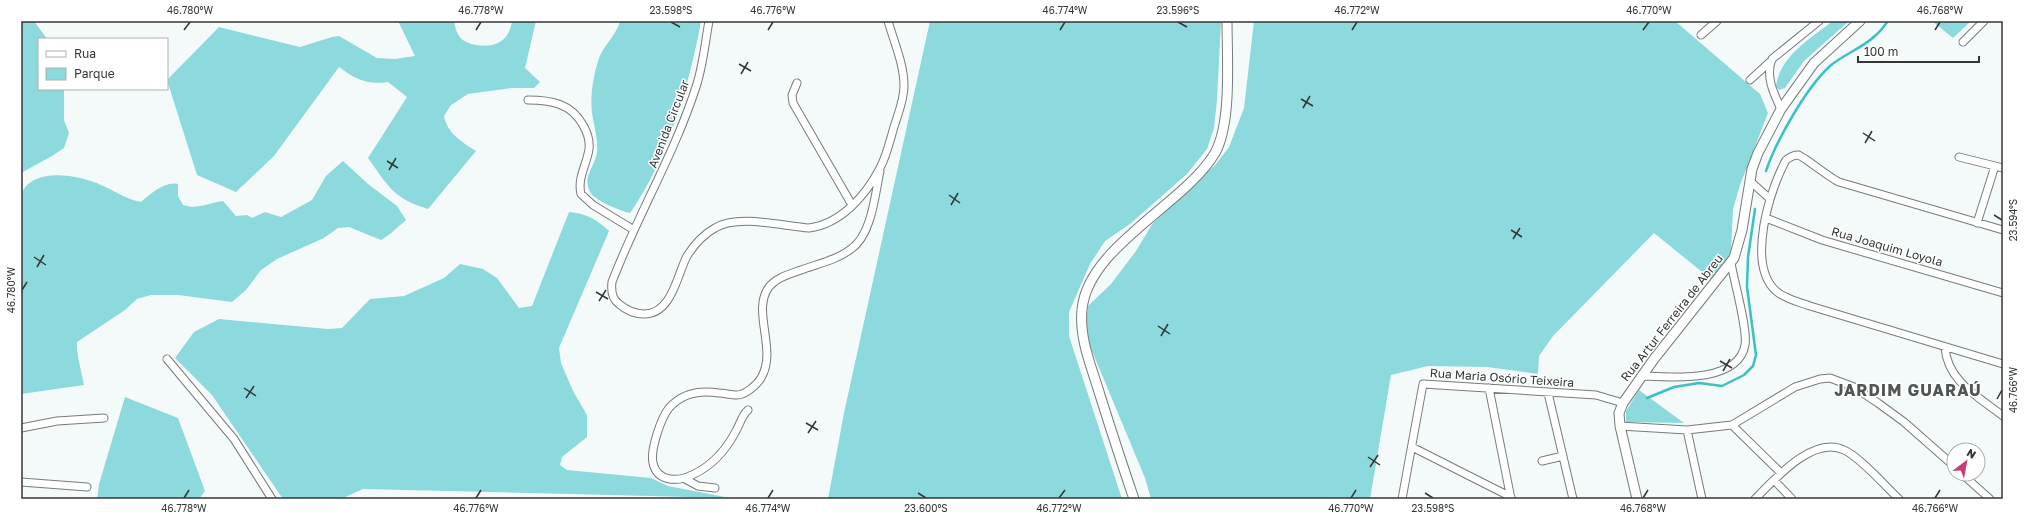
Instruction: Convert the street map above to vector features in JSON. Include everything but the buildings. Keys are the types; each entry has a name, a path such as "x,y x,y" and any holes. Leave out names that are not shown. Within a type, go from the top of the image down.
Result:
{"street":[{"name":"Avenida Circular","path":"709,21 696,86 673,146 618,266 611,287 614,298 623,307 639,314 647,314 659,310 664,305 691,251 714,228 724,224 738,222 809,228 819,227 829,223 852,205 864,193 881,167"},
{"name":"Avenida Circular","path":"716,488 698,486 685,479 672,480 659,474 653,462 656,438 669,409 685,396 698,392 711,391 738,395 748,391 760,379 766,361 767,347 763,305 768,288 782,277 841,255 852,249 862,237 872,215 881,167 902,103 904,87 903,72 888,21"},
{"path":"1134,499 1090,364 1082,333 1082,309 1091,283 1109,256 1202,171 1215,152 1220,138 1226,105 1227,21"},
{"path":"1701,35 1716,21"},
{"path":"1750,80 1772,59 1819,21"},
{"name":"Rua Artur Ferreira de Abreu","path":"1637,499 1620,426 1620,413 1623,403 1642,376 1731,264 1737,251 1758,153 1781,109 1814,63 1860,21"},
{"path":"1964,42 1984,21"},
{"path":"1772,59 1770,77 1772,88 1781,109"},
{"path":"797,83 792,95 794,103 852,205"},
{"path":"528,100 546,100 557,102 573,111 580,119 587,132 590,147 581,178 581,194 593,205 634,230"},
{"path":"2003,230 1839,182 1828,177 1803,156 1792,156 1786,160 1767,197 1762,245 1764,270 1777,292 1810,306 1945,348 2003,364"},
{"path":"1959,157 2003,168"},
{"path":"1977,223 1995,166"},
{"path":"1752,184 1767,197"},
{"name":"Rua Joaquim Loyola","path":"1766,218 1822,240 2003,293"},
{"path":"1642,376 1675,377 1718,373 1738,360 1746,345 1745,332 1731,264"},
{"path":"1945,348 1948,364 1954,375 1965,387 2003,416"},
{"path":"167,359 234,439 272,499"},
{"path":"1620,426 1687,430 1732,424 1795,386 1820,378 1830,378 1854,387 1878,403 1904,422 1946,459"},
{"name":"Rua Maria Osório Teixeira","path":"1402,499 1423,384 1596,395 1623,403"},
{"path":"1489,388 1511,498"},
{"path":"1548,393 1573,499"},
{"path":"685,479 712,462 725,449 748,410"},
{"path":"21,428 57,422 104,418"},
{"path":"1732,424 1781,473"},
{"path":"1687,430 1703,498"},
{"path":"1412,447 1511,498"},
{"path":"1755,499 1781,473 1812,451 1824,447 1838,448 1849,452 1899,499"},
{"path":"1542,461 1563,456"},
{"path":"1774,480 1792,499"},
{"path":"21,482 88,487"},
{"path":"1971,482 1990,499"}],"green space":[{"path":"21,21 34,21 46,38 38,38 38,90 64,90 64,120 69,133 64,148 21,173"},
{"path":"398,21 454,21 457,33 462,39 471,44 483,46 495,44 504,39 508,34 512,21 536,21 525,68 540,82 534,88 512,88 468,94 451,105 444,116 448,127 456,136 476,151 428,209 407,201 399,196 387,184 368,158 407,97 388,82 368,82 351,75 339,67 274,156 236,192 197,175 168,83 168,79 219,27 300,47 339,36 377,58 395,59 415,56"},
{"path":"620,21 701,21 683,95 666,146 655,170 630,213 615,208 597,199 590,192 587,181 597,152 597,139 591,104 595,72 601,53"},
{"path":"930,21 1221,21 1214,128 1207,149 1187,174 1130,224 1105,241 1090,264 1069,312 1069,336 1122,499 828,499 844,413"},
{"path":"1254,21 1675,21 1760,94 1768,113 1740,185 1733,209 1731,250 1725,265 1712,280 1654,233 1553,336 1539,356 1538,374 1487,367 1428,366 1391,375 1370,499 1151,499 1145,478 1085,334 1088,306 1111,284 1136,251 1153,223 1216,164 1229,147 1244,108"},
{"path":"1833,21 1849,21 1804,61 1785,88 1779,90 1776,86 1779,75 1790,56"},
{"path":"1932,21 1971,21 1953,38"},
{"path":"343,161 368,184 397,206 406,220 390,234 381,240 349,227 338,228 324,238 277,259 261,270 246,290 232,302 178,295 151,295 137,299 125,310 77,342 78,357 84,385 21,394 21,195 27,186 35,180 45,176 57,175 81,178 106,187 125,197 141,202 163,186 168,184 178,184 178,196 183,205 193,207 223,201 236,216 247,215 252,218 265,212 281,217 312,200 326,176"},
{"path":"569,212 591,218 609,231 559,348 561,363 573,391 587,415 587,437 562,457 560,465 567,470 651,478 668,486 730,498 363,489 341,499 283,499 212,395 175,358 194,332 219,319 328,329 342,328 370,299 404,296 444,278 460,264 483,269 497,278 519,308 532,306"},
{"path":"1639,390 1684,423 1626,422 1626,411"},
{"path":"125,397 178,418 205,491 199,499 97,499 99,484"}],"waterway":[{"path":"1766,171 1784,130 1811,87 1830,66 1871,40 1888,21"},
{"path":"1647,398 1674,387 1699,383 1722,386 1744,375 1753,366 1756,355 1747,287 1748,257 1755,209"}],"district":[{"name":"JARDIM GUARAÚ","path":"1908,390"}]}
